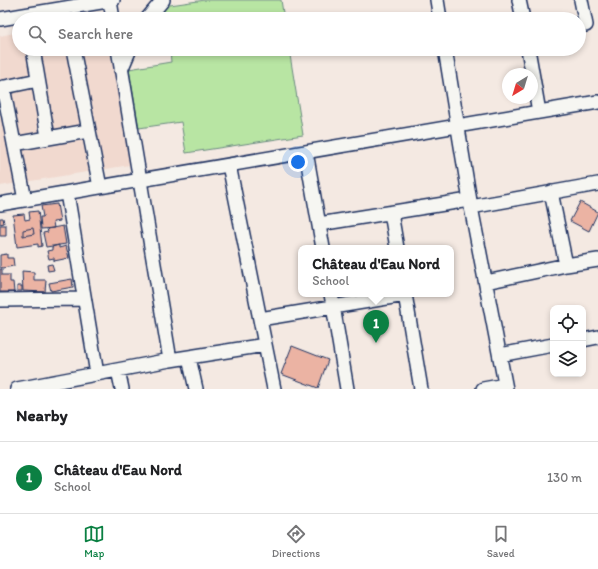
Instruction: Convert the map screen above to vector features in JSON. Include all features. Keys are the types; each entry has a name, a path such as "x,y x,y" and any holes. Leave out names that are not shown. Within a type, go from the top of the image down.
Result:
{"street":[{"path":"153,12 163,0"},
{"path":"437,0 439,12"},
{"path":"519,0 521,12"},
{"path":"582,0 585,12"},
{"path":"70,12 107,1 111,12"},
{"path":"0,19 12,18"},
{"path":"34,56 48,137"},
{"path":"74,56 100,187"},
{"path":"119,56 170,360"},
{"path":"121,70 127,56"},
{"path":"446,56 470,204 506,387 483,389"},
{"path":"529,56 539,112"},
{"path":"25,200 1,87 38,80"},
{"path":"0,204 598,102"},
{"path":"14,144 88,131"},
{"path":"306,152 322,245"},
{"path":"229,165 274,389"},
{"path":"318,224 391,213 470,204 598,184"},
{"path":"551,192 566,265"},
{"path":"67,193 97,374"},
{"path":"391,213 396,245"},
{"path":"486,282 566,265 598,260"},
{"path":"331,297 347,389"},
{"path":"260,319 393,297"},
{"path":"405,297 421,389"},
{"path":"0,300 84,299"},
{"path":"586,339 598,337"},
{"path":"17,389 54,386 97,374 170,360 265,345"},
{"path":"500,355 550,346"},
{"path":"189,358 196,389"},
{"path":"118,370 122,389"}],"shaded area":[{"path":"12,33 12,56 111,56 130,165 0,186 0,36"}],"green space":[{"path":"205,0 281,0 283,12 164,12 163,6"},
{"path":"171,56 290,56 303,135 186,153 181,122 139,128 129,69 171,62"}],"building":[{"path":"580,202 598,212 589,231 570,221"},
{"path":"57,204 60,221 53,222 54,228 41,229 40,217 43,217 41,206"},
{"path":"38,211 42,246 38,247 38,244 17,247 13,215 24,214 25,220 30,219 29,212"},
{"path":"0,218 3,218 4,223 0,224"},
{"path":"0,225 6,225 6,236 0,236"},
{"path":"63,226 66,244 46,247 43,233 48,232 47,229"},
{"path":"33,228 34,234 23,236 23,230"},
{"path":"59,245 59,248 66,246 69,258 54,261 54,258 49,259 47,251 52,250 52,247"},
{"path":"7,254 7,258 13,258 14,266 2,268 0,267 0,255"},
{"path":"52,264 54,270 48,271 47,265"},
{"path":"0,269 2,269 2,275 10,275 10,282 13,282 14,292 0,292"},
{"path":"22,271 34,272 34,280 46,280 45,292 23,291"},
{"path":"72,279 73,287 51,291 49,283"},
{"path":"17,286 22,286 22,291 17,291"},
{"path":"292,346 328,360 318,388 281,374"}],"place":[{"name":"Château d'Eau Nord","path":"376,343"}]}
